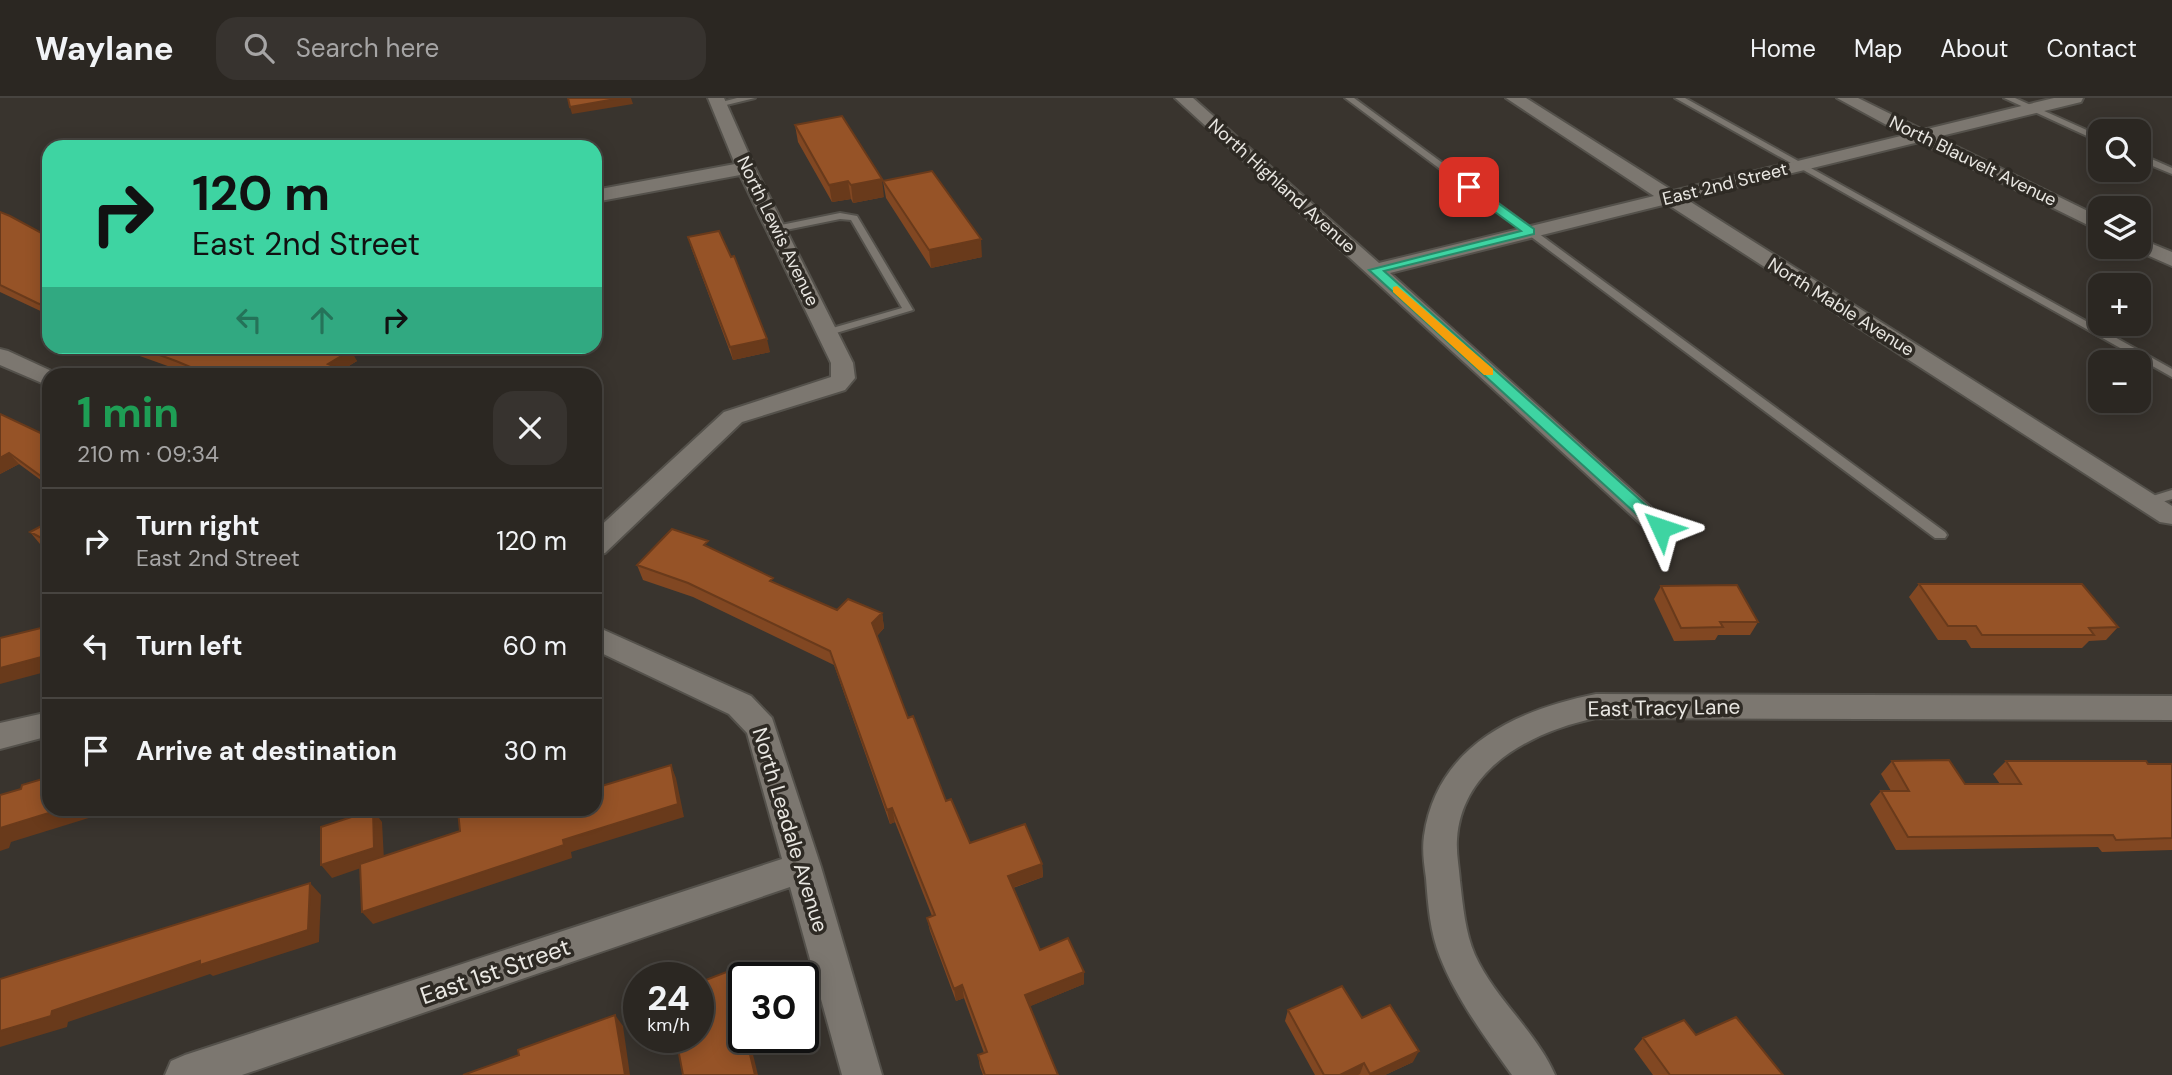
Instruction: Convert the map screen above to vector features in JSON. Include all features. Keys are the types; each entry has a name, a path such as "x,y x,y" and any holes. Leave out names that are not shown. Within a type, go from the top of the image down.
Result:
{"street":[{"name":"North Highland Avenue","path":"1183,98 1661,528"},
{"name":"North Mable Avenue","path":"1514,98 2148,502 2170,505"},
{"name":"North Blauvelt Avenue","path":"1845,98 2088,219"},
{"name":"East 2nd Street","path":"1375,270 2075,98"},
{"name":"North Lewis Avenue","path":"602,539 733,417 837,385 843,378 842,363 717,101"},
{"path":"602,195 747,168"},
{"path":"2151,250 2172,260"},
{"path":"0,356 42,376"},
{"name":"North Leadale Avenue","path":"602,640 740,705 761,727 804,867 862,1075"},
{"name":"East Tracy Lane","path":"1535,1075 1463,970 1449,935 1444,904 1440,834 1457,790 1484,753 1532,721 1596,706 2172,708"},
{"path":"0,736 42,726"},
{"name":"East 1st Street","path":"185,1075 804,867"}],"lane":[{"path":"717,101 751,98"},
{"path":"1349,98 1940,535"},
{"path":"1679,98 2172,374"},
{"path":"2008,98 2088,134"},
{"path":"2151,162 2172,171"},
{"path":"776,229 840,216 854,218 908,310 826,333"}],"building":[{"path":"568,98 621,98 570,107"},
{"path":"842,116 882,179 851,185 848,181 829,185 795,125"},
{"path":"932,171 981,239 929,250 883,181"},
{"path":"0,212 42,233 42,305 0,285"},
{"path":"719,231 731,257 734,256 767,339 730,347 688,237"},
{"path":"157,354 344,354 328,364 338,368 193,368"},
{"path":"0,414 42,434 42,477 9,453 0,458"},
{"path":"42,526 42,538 30,532"},
{"path":"672,529 708,541 704,545 773,578 770,581 837,610 848,599 882,613 872,623 908,718 913,716 946,801 951,799 970,843 1025,824 1042,864 1008,876 1040,950 1068,938 1084,972 1025,995 1058,1075 985,1075 978,1055 987,1052 962,985 954,989 927,918 935,915 892,808 887,810 830,651 688,583 637,565"},
{"path":"1919,584 2082,584 2118,627 2089,628 2094,635 1982,635 1976,626 1948,626"},
{"path":"1737,585 1758,622 1720,622 1723,627 1681,628 1661,586"},
{"path":"42,628 42,657 0,668 0,638"},
{"path":"1949,760 1965,784 2021,784 2006,761 2146,761 2148,764 2172,764 2172,838 2116,840 2113,835 1908,837 1881,791 1909,791 1892,761"},
{"path":"671,765 678,804 563,840 564,845 362,912 360,864 460,831 458,816 602,816 602,786"},
{"path":"42,779 42,815 0,828 0,795 21,789 22,785"},
{"path":"355,816 373,816 374,848 321,865 321,827"},
{"path":"310,883 308,930 200,965 200,961 52,1011 51,1016 0,1031 0,979"},
{"path":"728,971 728,1053 750,1053 755,1075 683,1075 679,1053 714,1053 714,977"},
{"path":"1342,986 1362,1018 1390,1005 1419,1051 1370,1074 1364,1063 1340,1075 1324,1075 1288,1010"},
{"path":"615,1015 625,1075 463,1075 519,1055 518,1050"},
{"path":"1736,1017 1783,1075 1670,1075 1643,1038 1684,1020 1696,1035"}],"slow traffic":[{"path":"1397,289 1489,372"}],"route":[{"path":"1469,187 1530,232 1375,270 1661,528"}]}
